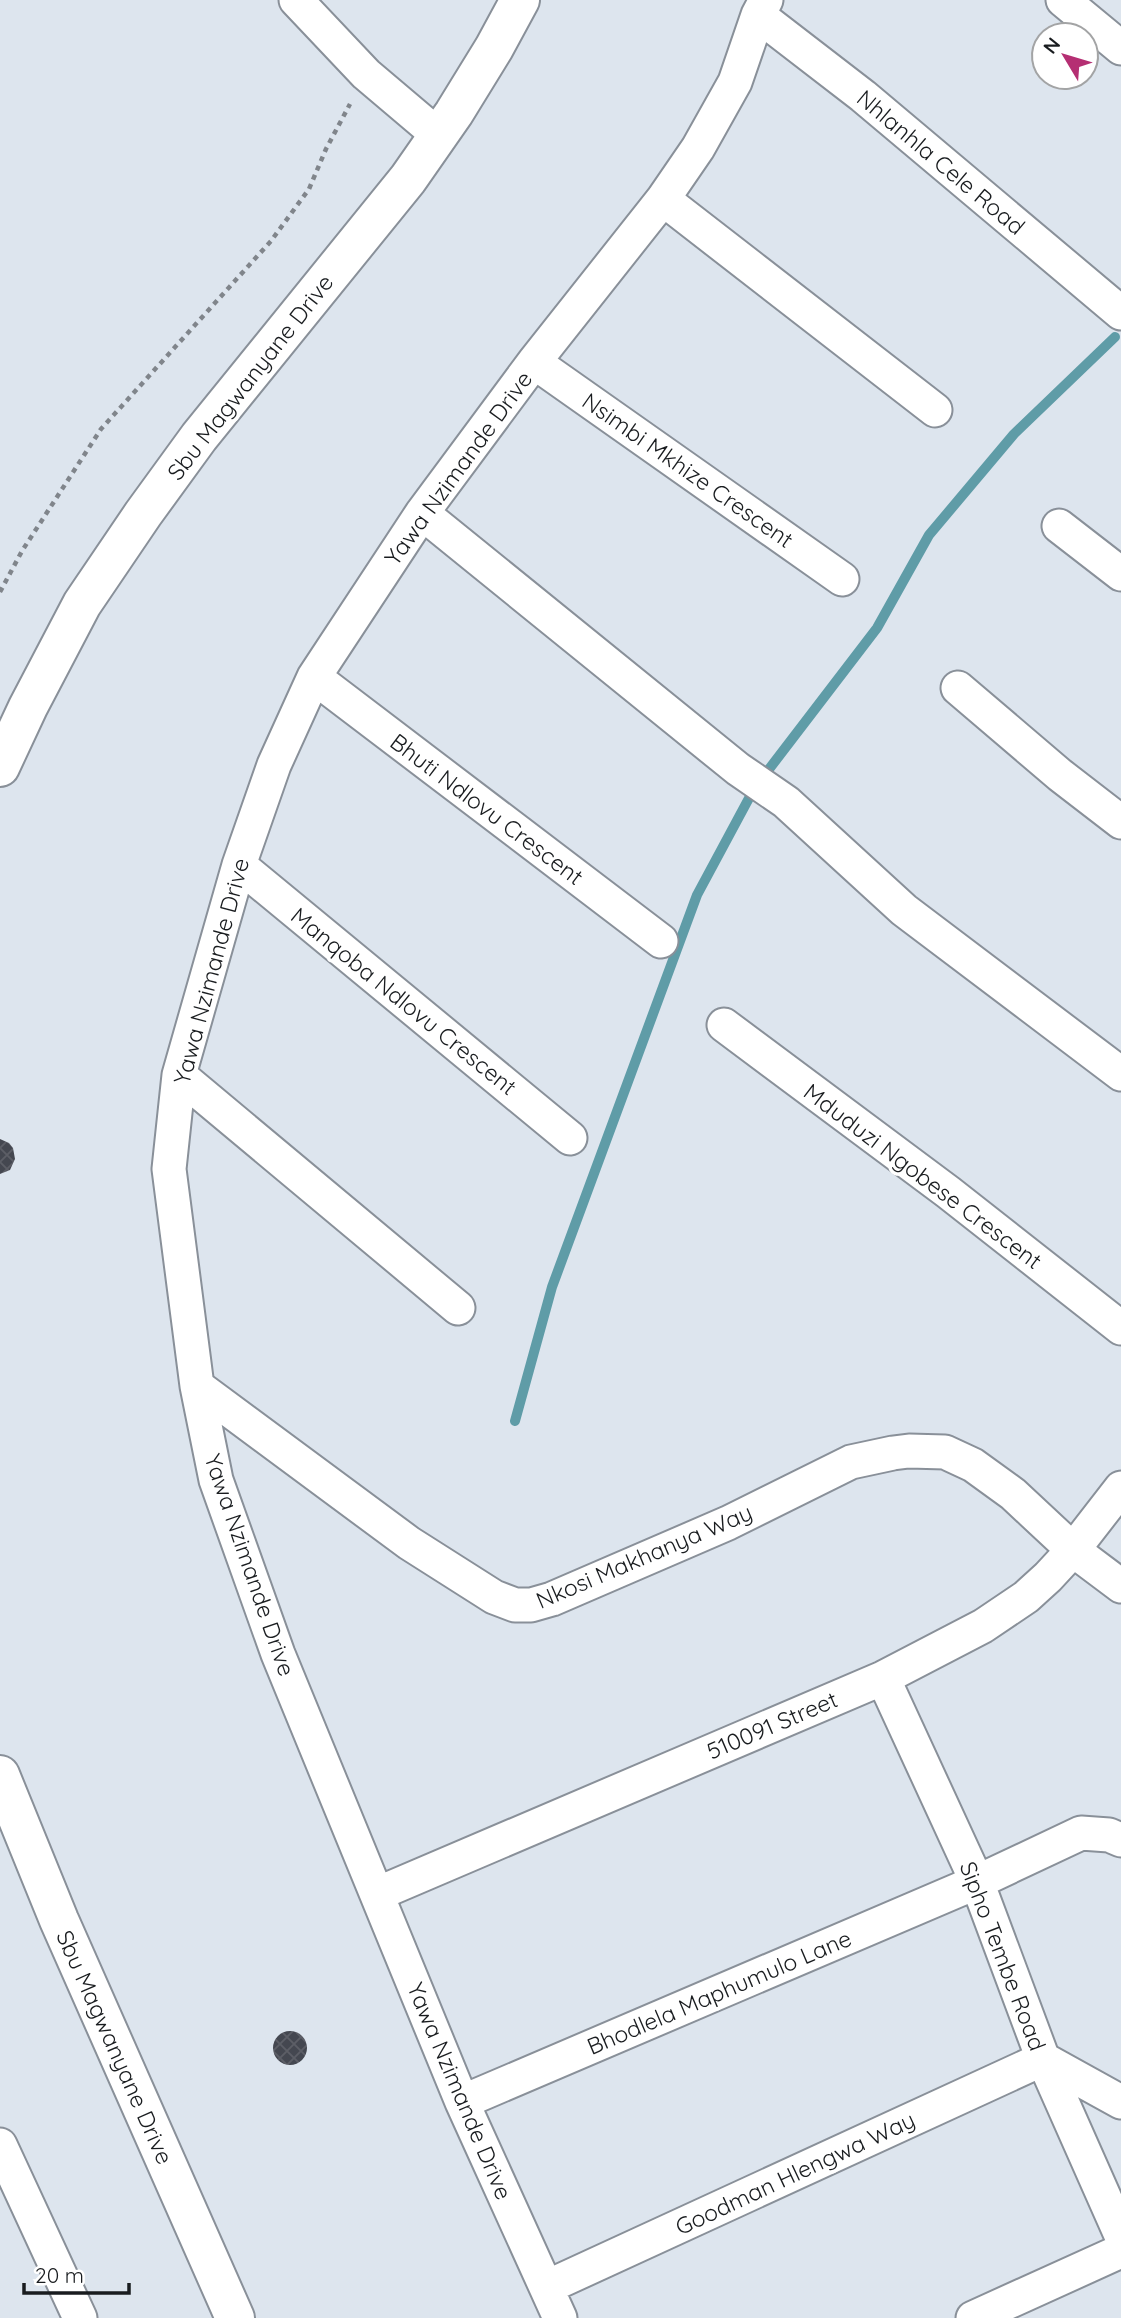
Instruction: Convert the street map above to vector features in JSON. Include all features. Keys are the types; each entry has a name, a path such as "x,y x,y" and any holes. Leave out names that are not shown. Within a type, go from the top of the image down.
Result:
{"main road":[{"name":"Sbu Magwanyane Drive","path":"0,767 82,604 143,514 199,437 408,179 495,48 520,0"},
{"name":"Sbu Magwanyane Drive","path":"0,1775 59,1920 231,2314"}],"street":[{"path":"296,0 366,74 438,135"},
{"path":"1063,0 1121,48"},
{"name":"Yawa Nzimande Drive","path":"561,2318 462,2102 278,1654 216,1480 197,1387 169,1169 179,1075 239,864 274,765 314,677 422,513 534,362 663,199 698,148 735,82 762,7"},
{"name":"Nhlanhla Cele Road","path":"762,7 863,96 1121,313"},
{"path":"663,199 935,410"},
{"name":"Nsimbi Mkhize Crescent","path":"534,362 842,579"},
{"path":"422,513 738,769 786,802 904,910 1121,1074"},
{"path":"1059,526 1121,574"},
{"name":"Bhuti Ndlovu Crescent","path":"314,677 660,941"},
{"path":"958,688 1060,775 1121,821"},
{"name":"Manqoba Ndlovu Crescent","path":"239,864 570,1138"},
{"name":"Mduduzi Ngobese Crescent","path":"723,1025 948,1192 1121,1328"},
{"path":"179,1075 458,1308"},
{"name":"Nkosi Makhanya Way","path":"197,1387 409,1543 494,1597 515,1605 531,1605 552,1599 727,1522 851,1462 893,1452 945,1452 973,1465 1013,1494 1073,1550 1121,1586"},
{"name":"510091 Street","path":"377,1894 883,1678 983,1626 1026,1597 1073,1550 1121,1488"},
{"name":"Sipho Tembe Road","path":"883,1678 977,1882 1043,2059 1121,2235"},
{"name":"Bhodlela Maphumulo Lane","path":"462,2102 977,1882 1081,1833 1109,1835 1121,1840"},
{"path":"1043,2059 1121,2102"},
{"name":"Goodman Hlengwa Way","path":"547,2287 1043,2059"},
{"path":"0,2145 80,2318"},
{"path":"975,2318 1121,2251"}],"path":[{"path":"0,592 22,551 101,429 271,241 309,189 326,149 366,74"}],"building":[{"path":"0,1139 13,1148 15,1159 10,1170 0,1174"},
{"path":"290,2031 302,2036 307,2048 302,2060 290,2065 278,2060 273,2048 278,2036"}],"waterway":[{"path":"763,777 877,628 929,535 1014,434 1115,337"},
{"path":"515,1421 552,1287 697,895 755,787"}]}
